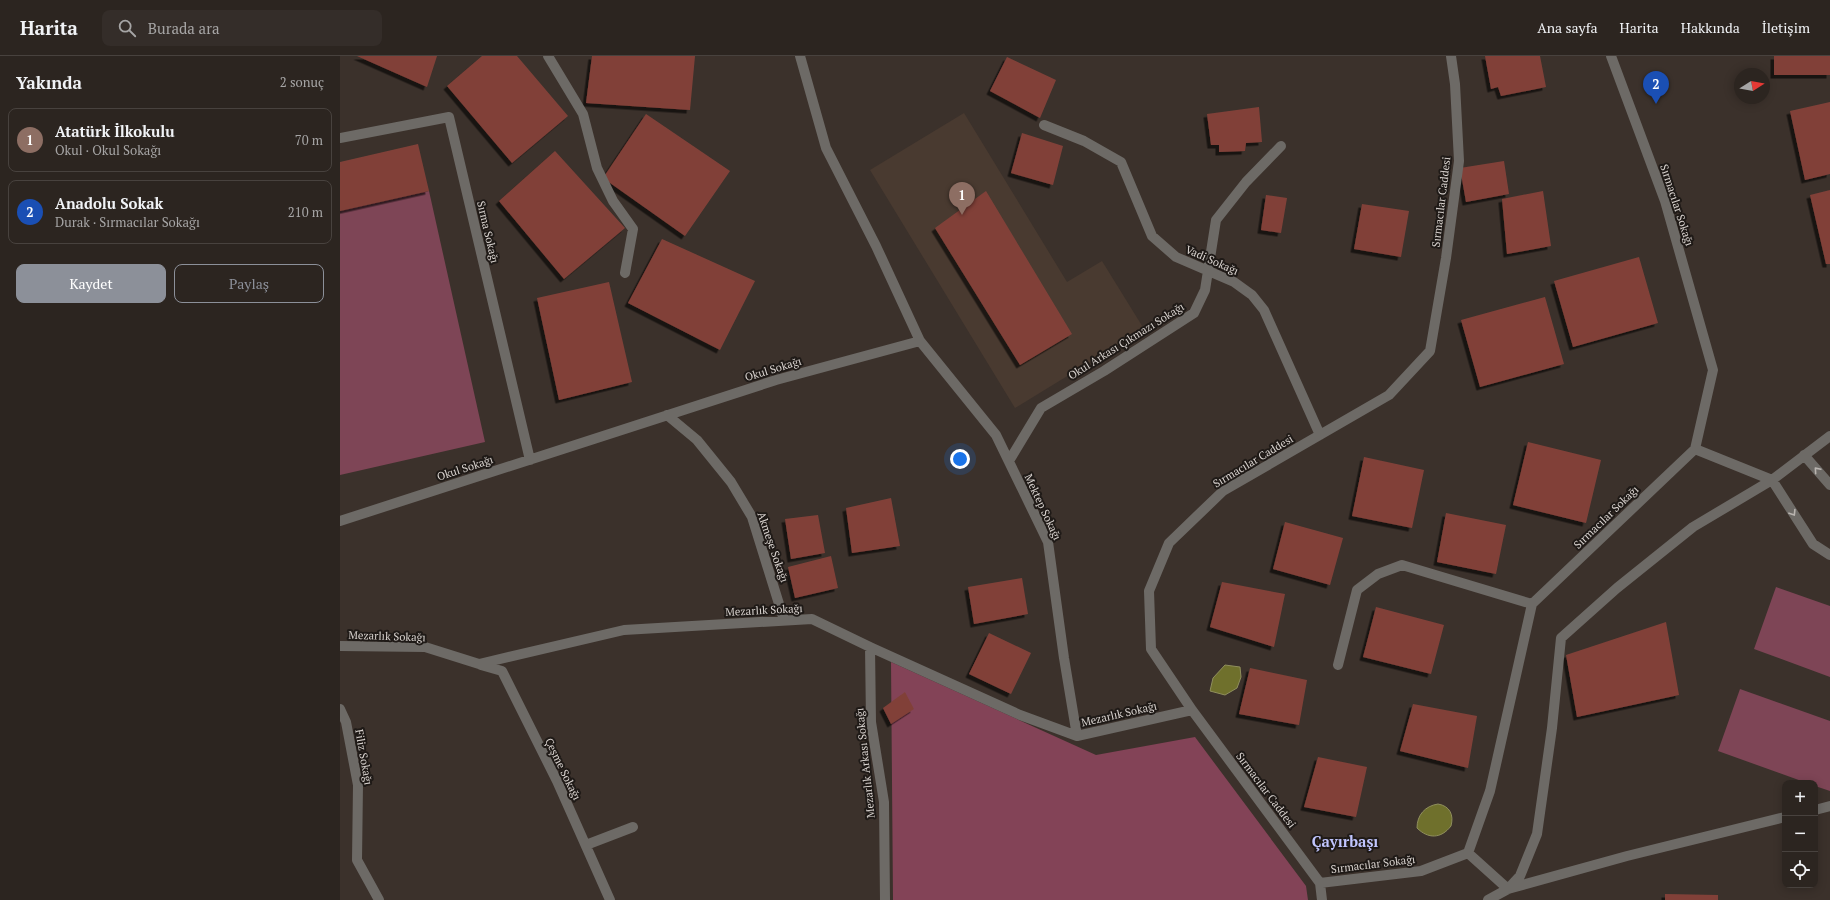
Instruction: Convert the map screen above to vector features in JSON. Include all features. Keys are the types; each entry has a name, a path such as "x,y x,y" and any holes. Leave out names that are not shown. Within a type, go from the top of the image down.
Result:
{"street":[{"path":"548,56 583,114 597,168 613,202 633,229 625,273"},
{"path":"800,56 826,148 876,246 920,341"},
{"name":"Sırmacılar Caddesi","path":"1322,900 1320,883 1192,710 1151,649 1149,591 1169,543 1223,491 1389,395 1430,352 1446,258 1459,161 1455,84 1451,56"},
{"name":"Sırmacılar Sokağı","path":"1532,604 1695,449 1713,370 1665,200 1610,56"},
{"name":"Sırma Sokağı","path":"340,138 449,117 530,460"},
{"name":"Vadi Sokağı","path":"1044,125 1084,141 1121,162 1152,236 1176,257 1234,282 1252,295 1264,310 1320,435"},
{"name":"Okul Arkası Çıkmazı Sokağı","path":"1009,461 1041,408 1104,371 1194,313 1205,290 1216,220 1246,182 1281,146"},
{"name":"Okul Sokağı","path":"340,521 776,380 920,341"},
{"name":"Mektep Sokağı","path":"920,341 996,435 1048,542 1064,658 1077,736"},
{"name":"Akmeşe Sokağı","path":"668,415 697,440 731,482 752,517 784,620"},
{"path":"1508,889 1520,876 1537,834 1552,728 1561,638 1617,588 1693,527 1772,480 1830,436"},
{"path":"1695,449 1772,480 1813,544 1830,555"},
{"path":"1804,455 1830,485"},
{"path":"1338,665 1357,590 1378,574 1402,565 1532,604 1490,791 1468,853 1508,889"},
{"name":"Mezarlık Sokağı","path":"340,646 425,647 479,664 624,630 812,619 1020,715 1077,736 1192,710"},
{"name":"Mezarlık Arkası Sokağı","path":"870,647 871,722 884,802 885,900"},
{"name":"Çeşme Sokağı","path":"479,664 502,671 557,781 610,900"},
{"name":"Filiz Sokağı","path":"340,709 346,722 358,785 357,860 379,900"},
{"path":"1818,809 1830,806"},
{"path":"1488,900 1508,889 1627,856 1782,818"},
{"path":"586,845 633,827"},
{"name":"Sırmacılar Sokağı","path":"1320,883 1421,871 1468,853"}],"shaded area":[{"path":"964,113 1067,282 1102,261 1144,329 1015,408 870,170"},
{"path":"429,191 485,442 340,475 340,211"},
{"path":"1776,587 1830,606 1830,677 1754,649"},
{"path":"891,662 1096,755 1195,737 1306,886 1308,900 893,900"},
{"path":"1225,665 1240,667 1241,677 1237,688 1225,695 1210,691 1213,678"},
{"path":"1740,689 1830,721 1830,791 1818,787 1818,780 1799,780 1718,751"},
{"path":"1438,804 1446,807 1450,812 1452,818 1451,826 1439,835 1430,836 1421,832 1417,828 1418,819 1426,809"}],"building":[{"path":"357,56 437,56 427,87"},
{"path":"482,56 517,56 568,116 512,163 447,86"},
{"path":"592,56 695,56 690,110 586,103"},
{"path":"1485,56 1540,56 1546,87 1501,96 1498,87 1491,89"},
{"path":"1774,56 1830,56 1830,75 1774,75"},
{"path":"1007,57 1056,80 1040,118 990,91"},
{"path":"1830,102 1830,174 1805,180 1790,111"},
{"path":"1259,107 1262,142 1246,143 1245,151 1219,152 1219,145 1211,145 1207,114"},
{"path":"646,114 730,171 685,236 603,178"},
{"path":"1022,133 1063,146 1053,185 1011,173"},
{"path":"418,144 429,191 340,211 340,162"},
{"path":"555,151 625,228 564,279 499,201"},
{"path":"1504,161 1509,194 1466,202 1460,168"},
{"path":"1830,190 1830,264 1826,264 1810,195"},
{"path":"986,191 1072,334 1020,365 935,228"},
{"path":"1543,191 1551,246 1507,254 1502,199"},
{"path":"1266,195 1287,198 1281,233 1261,230"},
{"path":"1362,204 1409,211 1401,257 1354,249"},
{"path":"662,239 755,281 720,350 628,303"},
{"path":"1639,257 1658,323 1573,347 1554,281"},
{"path":"609,282 632,382 559,400 537,298"},
{"path":"1545,297 1564,364 1480,387 1461,320"},
{"path":"1528,442 1601,460 1586,523 1513,505"},
{"path":"1364,457 1424,470 1412,528 1352,516"},
{"path":"891,498 900,546 852,553 846,508"},
{"path":"1446,513 1506,525 1496,574 1437,562"},
{"path":"818,515 825,553 791,559 785,519"},
{"path":"1285,522 1343,538 1330,585 1273,569"},
{"path":"831,556 838,588 795,598 788,567"},
{"path":"1022,578 1028,614 974,624 968,587"},
{"path":"1222,582 1285,594 1274,647 1210,627"},
{"path":"1376,607 1444,625 1431,674 1363,657"},
{"path":"1666,622 1679,695 1577,717 1566,655"},
{"path":"989,633 1031,653 1011,694 969,674"},
{"path":"1250,668 1307,680 1299,725 1239,714"},
{"path":"905,692 914,709 891,724 883,708"},
{"path":"1413,704 1477,716 1468,768 1400,751"},
{"path":"1318,757 1367,767 1356,817 1304,807"},
{"path":"1665,894 1718,895 1718,900 1665,900"}],"place":[{"name":"Anadolu Sokak","path":"1656,104"},
{"name":"Atatürk İlkokulu","path":"962,215"}],"district":[{"name":"Çayırbaşı","path":"1345,841"}]}
